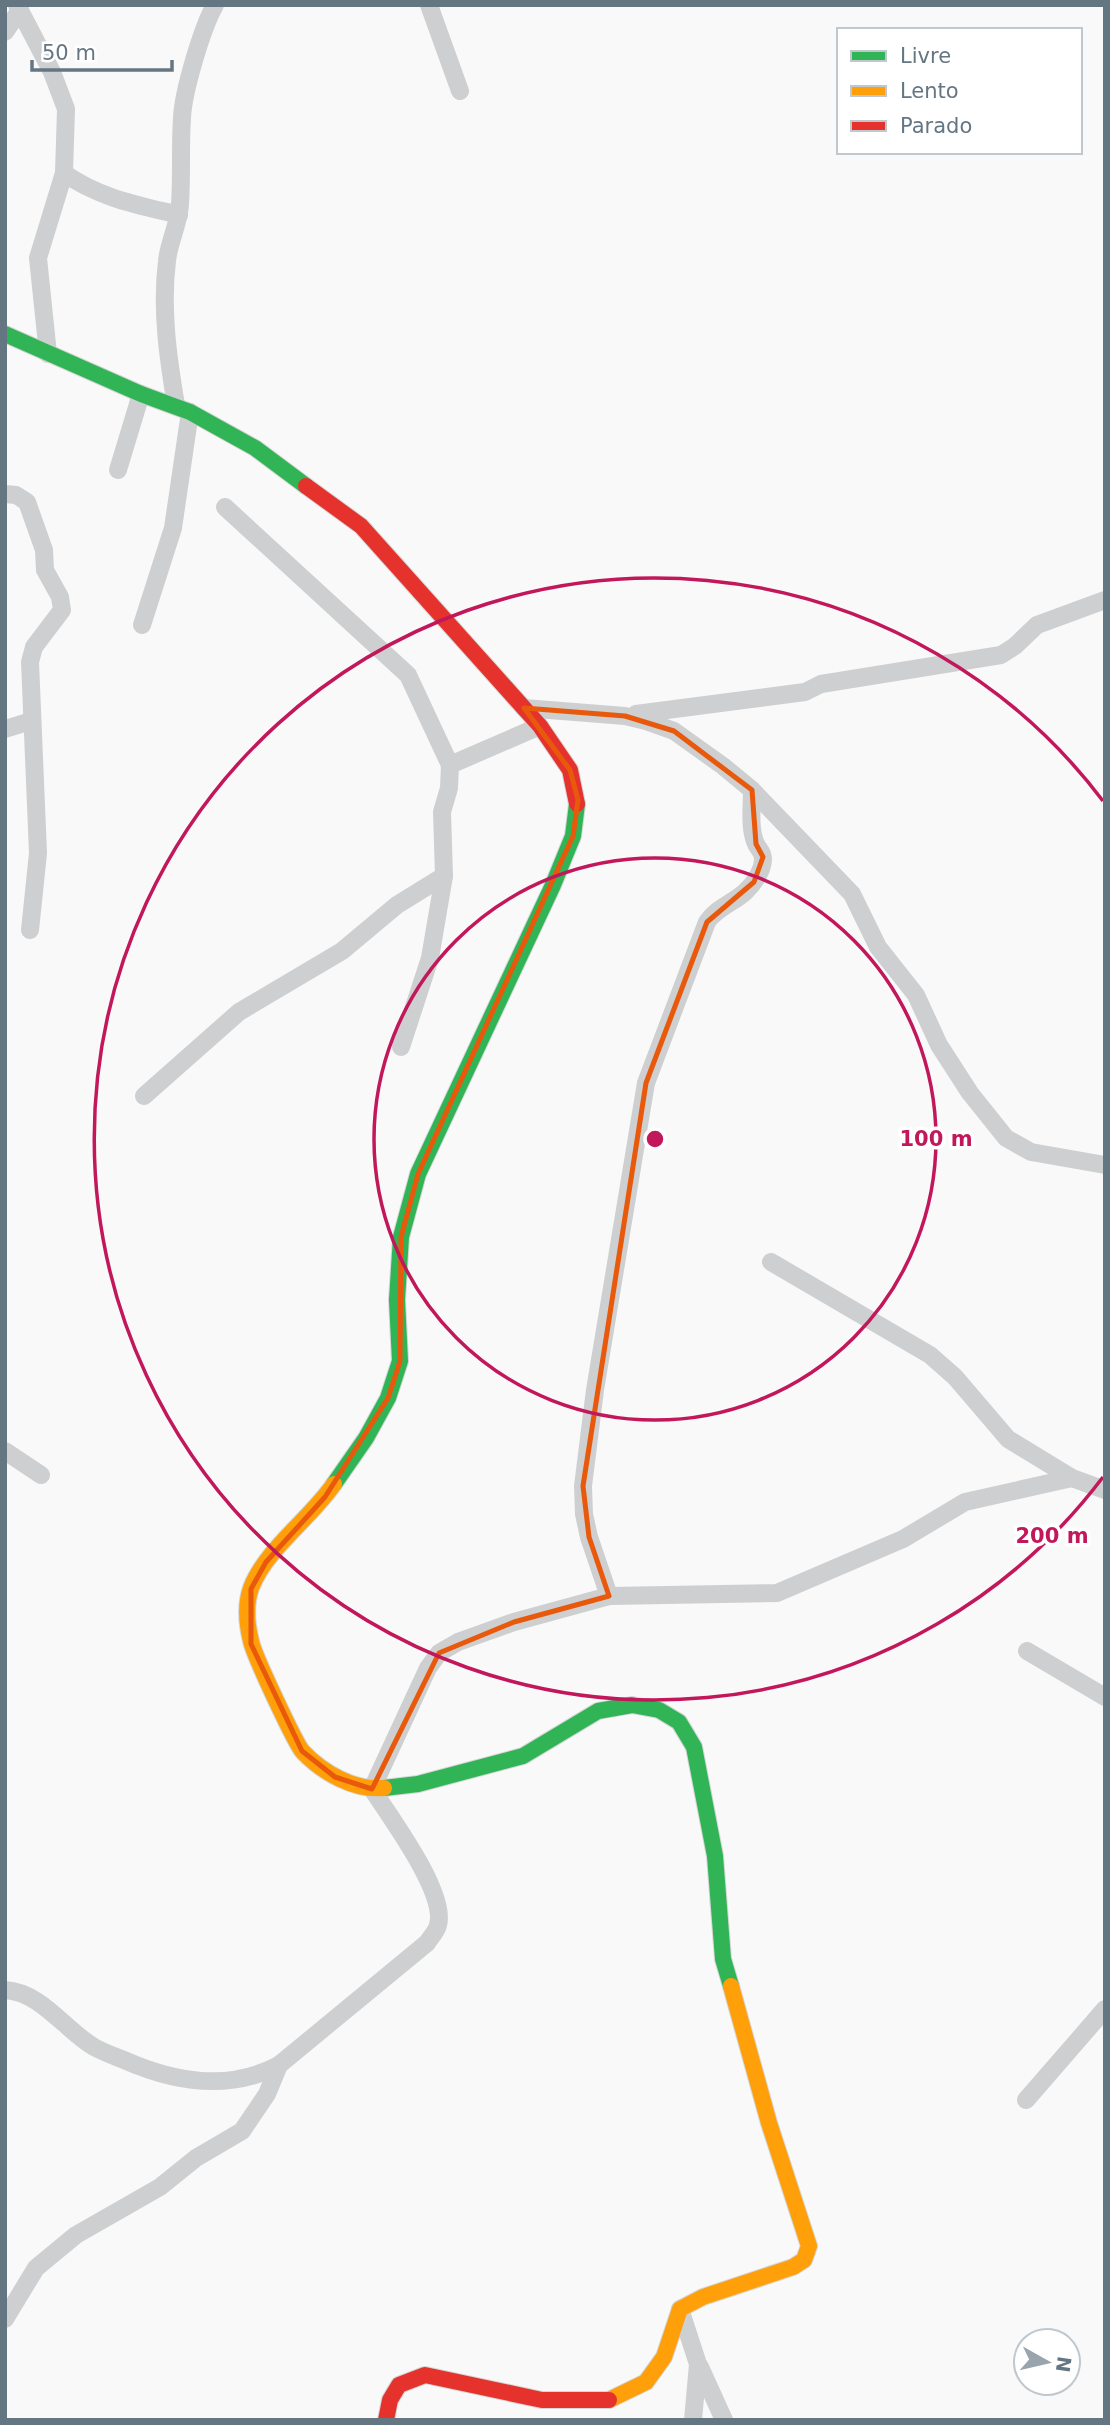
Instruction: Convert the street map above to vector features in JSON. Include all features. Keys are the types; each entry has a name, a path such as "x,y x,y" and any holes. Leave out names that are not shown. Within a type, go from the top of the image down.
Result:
{"street":[{"path":"142,625 173,528 183,409 165,324 167,260 179,215 182,115 195,58 215,5"},
{"path":"429,5 460,91"},
{"path":"5,32 19,8"},
{"path":"19,8 52,72 66,109 64,173 38,258 48,354"},
{"path":"64,173 84,187 107,197 179,215"},
{"path":"5,334 141,394 183,409 256,448 361,526 540,726 570,770 578,800 573,836 418,1174 401,1237 397,1300 400,1361 388,1398 366,1438 325,1497 266,1562 251,1589 247,1612 251,1644 302,1751 335,1777 372,1788 418,1784 523,1756 598,1712 632,1705 659,1710 679,1722 694,1747 715,1856 723,1959 769,2123 809,2246 804,2260 793,2267 703,2297 680,2309 664,2357 646,2382 607,2401 542,2400 425,2375 399,2385 390,2400 386,2420"},
{"path":"118,470 141,394"},
{"path":"5,494 16,495 27,502 44,550 46,570 60,597 62,610 34,647 30,662 38,853 30,930"},
{"path":"225,507 408,675 450,765 449,788 442,812 443,876 430,958 401,1047"},
{"path":"524,708 625,716 805,692 821,684 1001,655 1037,625 1105,600"},
{"path":"625,716 674,731 752,790 852,894 878,947 916,995 939,1045 970,1093 1006,1138 1031,1152 1105,1165"},
{"path":"5,729 31,721"},
{"path":"450,765 540,726"},
{"path":"609,1596 589,1537 583,1486 595,1390 646,1083 707,922 712,914 745,892 762,867 763,857 756,844 752,817 752,790"},
{"path":"144,1096 239,1012 342,951 397,905 443,876"},
{"path":"771,1262 930,1355 956,1377 1008,1439 1072,1478 1105,1490"},
{"path":"5,1451 41,1475"},
{"path":"372,1788 428,1668 439,1653 458,1642 514,1622 609,1596 777,1593 903,1539 965,1502 1072,1478"},
{"path":"1027,1651 1105,1698"},
{"path":"5,1990 18,1991 33,1999 94,2047 155,2073 192,2081 228,2082 260,2075 279,2065 426,1943 438,1925 439,1905 431,1883 372,1788"},
{"path":"1026,2100 1105,2009"},
{"path":"5,2319 36,2268 76,2235 160,2187 196,2158 242,2130 267,2094 279,2065"},
{"path":"680,2309 698,2364 723,2420"},
{"path":"693,2420 698,2364"}],"highlighted area":[{"path":"524,708 625,716 674,731 752,790 756,844 763,857 754,882 707,922 646,1083 583,1486 589,1537 609,1596 514,1622 439,1653 372,1789 335,1777 302,1751 251,1644 251,1589 266,1562 325,1497 388,1398 400,1361 401,1237 418,1174 573,836 578,800 570,770"}],"traffic: fast":[{"path":"5,334 141,394 190,412 255,448 306,486"},
{"path":"334,1484 366,1438 388,1398 400,1361 397,1300 401,1237 418,1174 553,885 573,836 577,804"},
{"path":"384,1788 418,1784 523,1756 598,1711 632,1705 659,1710 679,1722 694,1747 715,1856 723,1959 731,1986"}],"traffic: slow":[{"path":"334,1484 267,1560 258,1574 248,1601 248,1628 266,1680 303,1752 340,1779 362,1787 384,1788"},
{"path":"609,2400 646,2382 664,2357 680,2309 703,2297 793,2267 804,2260 809,2246 769,2123 731,1986"}],"traffic: jam":[{"path":"306,486 361,526 540,726 570,770 577,804"},
{"path":"386,2420 390,2400 399,2385 425,2375 542,2400 609,2400"}]}
